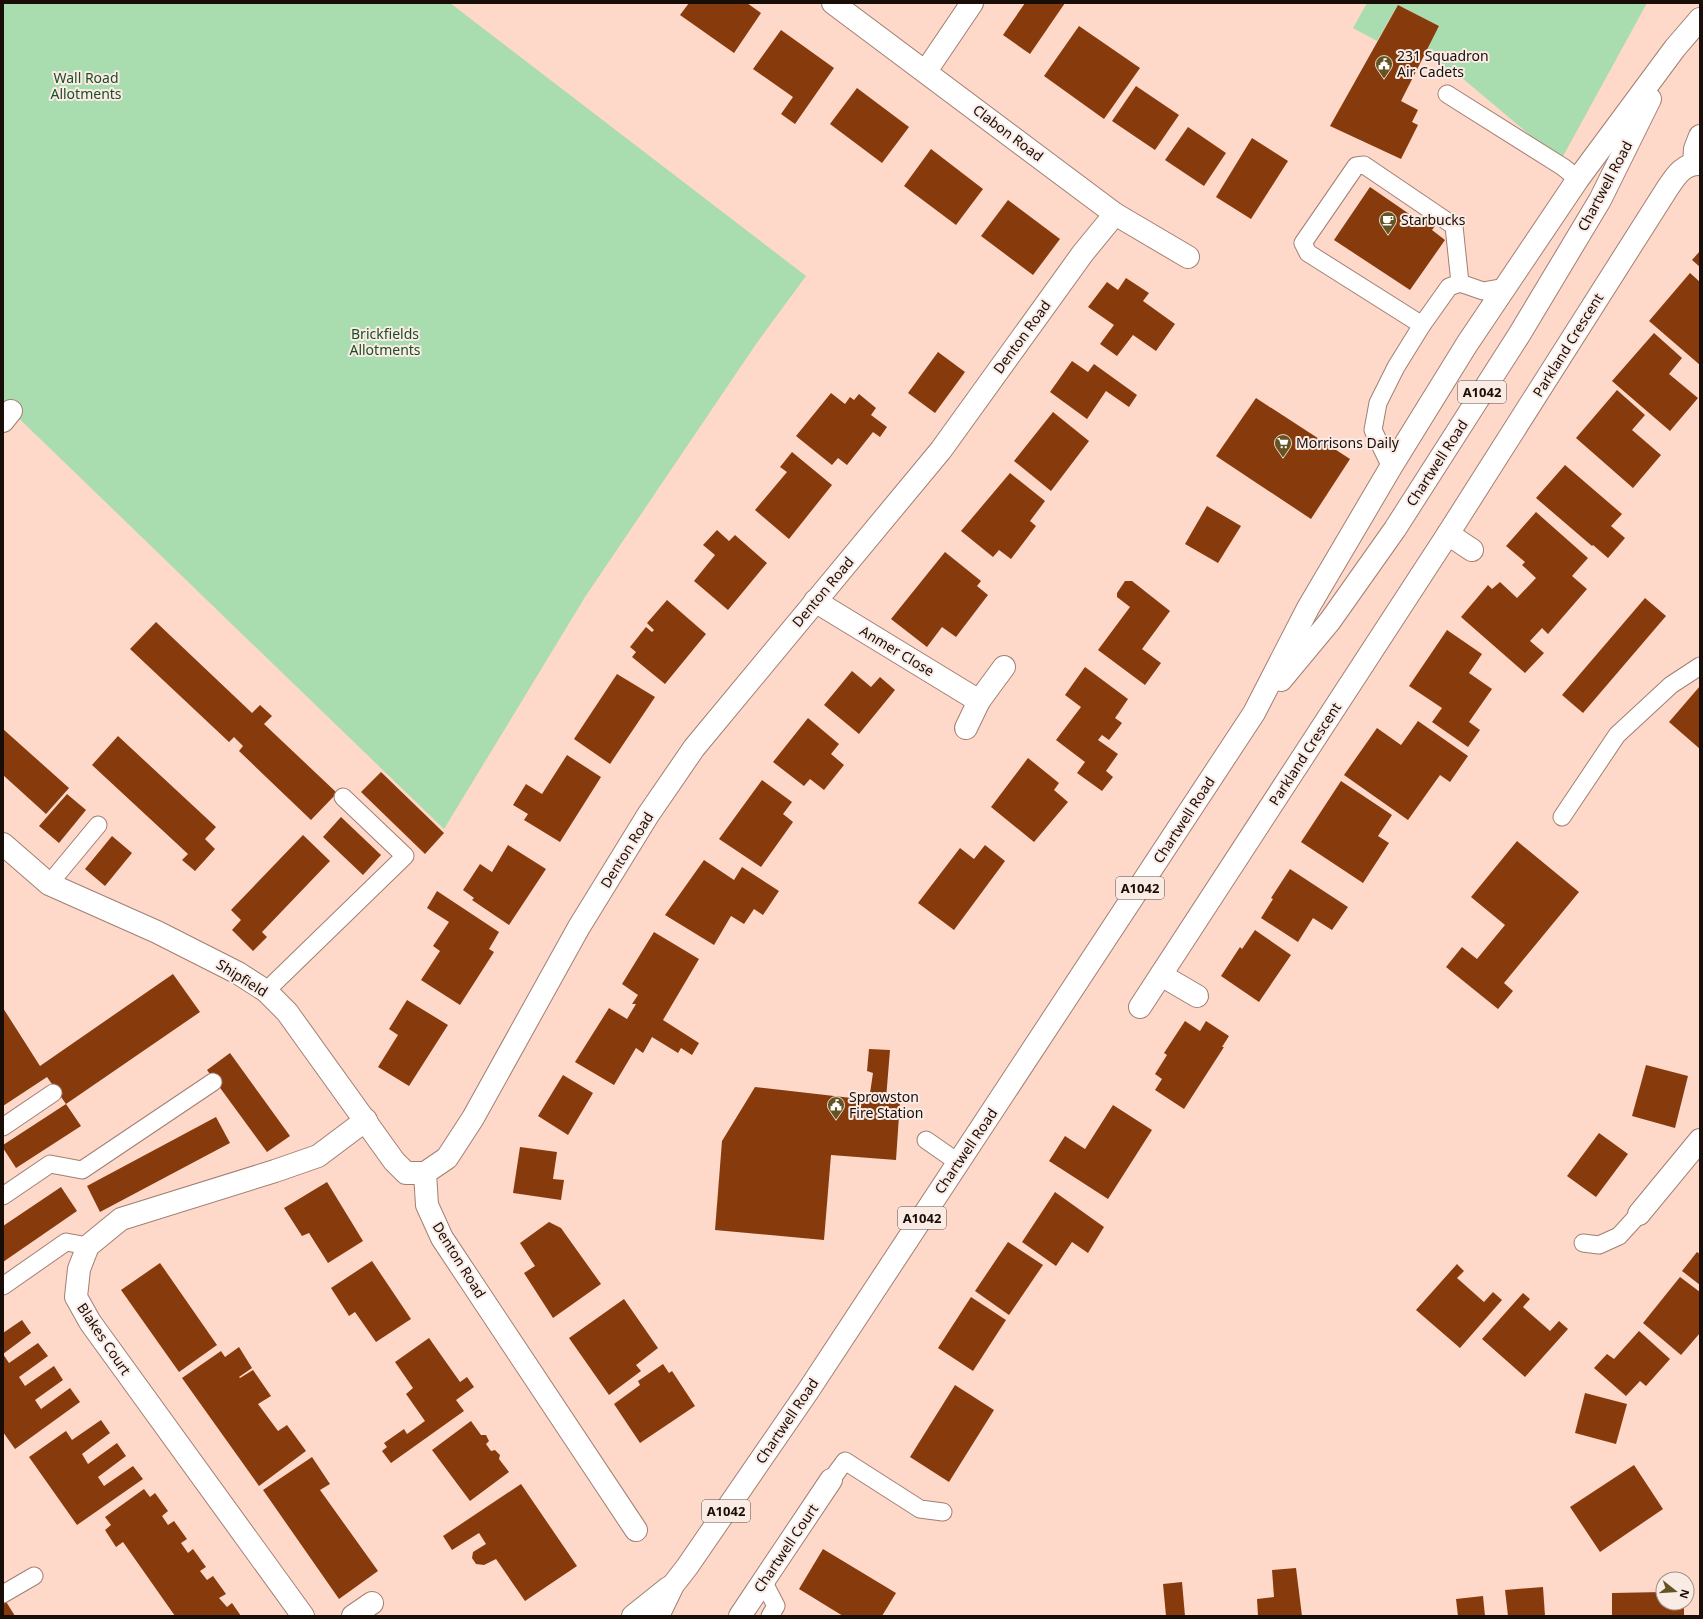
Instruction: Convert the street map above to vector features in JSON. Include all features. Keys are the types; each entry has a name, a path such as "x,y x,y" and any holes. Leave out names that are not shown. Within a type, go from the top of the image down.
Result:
{"main road":[{"name":"Clabon Road","path":"833,3 926,71 1115,214 1188,257"},
{"path":"926,71 972,3"},
{"name":"Chartwell Road","path":"1254,713 1330,621 1386,541 1519,335 1600,200 1675,48 1692,3"},
{"name":"Chartwell Road","path":"633,1616 672,1585 692,1560 808,1391 1254,713 1308,608 1391,467 1460,355 1578,179 1675,48 1700,18"},
{"name":"Parkland Crescent","path":"1140,1008 1448,534 1667,189 1681,169 1697,164 1695,149 1700,136"},
{"name":"Denton Road","path":"636,1530 442,1238 427,1204 425,1173 447,1158 473,1118 579,927 648,815 694,748 941,450 1083,253 1115,214"},
{"path":"1448,534 1472,550"},
{"name":"Anmer Close","path":"815,601 979,701"},
{"path":"966,728 979,701 1004,667"},
{"name":"Shipfield","path":"3,844 49,884 157,932 238,973 266,991 287,1012 394,1161 406,1173 425,1173"},
{"path":"1161,974 1197,996"},
{"name":"Blakes Court","path":"303,1616 86,1316 76,1298 79,1269 88,1246 121,1219 318,1156 366,1120"},
{"path":"1639,1214 1700,1140"},
{"name":"Chartwell Court","path":"740,1616 831,1480"},
{"name":"Chartwell Road","path":"658,1616 672,1585"},
{"path":"353,1616 372,1603"}],"lane":[{"path":"1447,94 1563,167 1578,179"},
{"path":"1422,325 1308,253 1303,243 1356,166 1364,165 1454,226 1460,283"},
{"path":"1391,467 1374,430 1378,403 1396,367 1422,325 1449,287 1460,283 1482,291 1505,288"},
{"path":"1562,817 1617,735 1670,685 1700,666"},
{"path":"266,991 405,856 343,797"},
{"path":"49,884 98,825"},
{"path":"3,1196 50,1164 82,1170 212,1082"},
{"path":"3,1127 53,1093"},
{"path":"926,1140 959,1163"},
{"path":"1583,1243 1599,1245 1620,1236 1639,1214"},
{"path":"3,1286 66,1242 88,1246"},
{"path":"831,1480 845,1461 920,1509 943,1512"},
{"path":"3,1594 34,1576"},
{"path":"763,1581 776,1606 770,1616"}],"green space":[{"name":"Brickfields Allotments","path":"3,3 450,3 806,276 756,344 585,597 444,829 3,403"},
{"path":"1367,3 1647,3 1562,158 1543,146 1461,77 1424,56 1439,26 1398,5 1377,41 1353,28"}],"building":[{"path":"689,3 747,3 761,13 734,53 680,15"},
{"path":"1025,3 1065,3 1030,54 1003,35"},
{"name":"231 Squadron Air Cadets","path":"1398,5 1439,26 1401,101 1418,110 1412,122 1418,125 1401,159 1330,126"},
{"path":"1079,26 1140,68 1104,119 1044,76"},
{"path":"781,30 834,68 795,124 781,114 793,97 753,69"},
{"path":"1136,86 1179,115 1155,150 1112,121"},
{"path":"857,88 909,127 882,163 830,124"},
{"path":"1188,127 1226,153 1204,186 1165,160"},
{"path":"1252,138 1288,161 1251,219 1216,197"},
{"path":"931,149 983,189 956,225 904,186"},
{"name":"Starbucks","path":"1370,187 1418,220 1424,212 1438,222 1432,230 1445,240 1410,290 1334,240"},
{"path":"1008,200 1060,239 1033,275 981,236"},
{"path":"1700,251 1700,267 1692,260"},
{"path":"1690,273 1700,282 1700,365 1649,321"},
{"path":"1126,278 1149,293 1143,301 1175,324 1156,351 1133,335 1117,356 1100,344 1114,325 1088,307 1107,282 1118,290"},
{"path":"1654,333 1682,358 1669,374 1698,398 1670,431 1612,381"},
{"path":"938,352 965,372 935,413 908,393"},
{"path":"1072,361 1088,372 1094,364 1137,395 1129,407 1106,391 1087,419 1050,392"},
{"path":"1617,390 1645,415 1632,430 1661,455 1633,488 1576,438"},
{"path":"831,393 845,404 850,397 854,400 859,394 876,408 871,415 887,427 880,437 873,432 847,465 838,458 832,465 796,436"},
{"name":"Morrisons Daily","path":"1256,398 1350,459 1311,519 1216,456"},
{"path":"1053,412 1089,441 1051,491 1014,461"},
{"path":"792,452 832,485 789,539 755,510 787,472 780,467"},
{"path":"1565,465 1622,514 1611,526 1625,538 1608,558 1536,498"},
{"path":"1010,473 1045,501 1030,521 1036,526 1011,559 999,550 993,557 961,531"},
{"path":"1207,506 1241,526 1218,563 1185,544"},
{"path":"1536,512 1588,558 1572,576 1587,589 1548,634 1542,628 1530,641 1544,653 1525,673 1461,617 1488,585 1492,589 1500,582 1517,598 1536,578 1522,565 1525,562 1506,546"},
{"path":"717,530 729,541 735,535 767,563 728,610 694,581 715,555 703,545"},
{"path":"945,552 981,581 977,586 988,595 956,637 942,627 927,647 891,619"},
{"path":"1125,581 1132,581 1170,611 1142,649 1161,663 1145,685 1098,650 1130,607 1117,597 1117,593"},
{"path":"1645,598 1666,616 1583,713 1562,695"},
{"path":"667,600 706,634 665,684 632,657 636,652 630,647 646,627 652,632 654,630 647,623"},
{"path":"156,622 252,713 260,705 272,716 264,724 337,793 311,820 239,751 243,746 234,737 229,742 130,649"},
{"path":"1447,630 1482,654 1469,673 1492,689 1469,722 1480,730 1468,747 1432,722 1442,708 1409,686"},
{"path":"1085,667 1128,699 1115,718 1122,723 1109,740 1102,735 1098,740 1118,754 1106,771 1113,777 1102,791 1077,773 1085,762 1056,740 1081,707 1065,695"},
{"path":"852,671 871,687 880,677 895,690 859,734 824,705"},
{"path":"617,674 655,697 610,764 574,739"},
{"path":"1700,686 1700,749 1669,722"},
{"path":"808,718 839,744 831,754 844,765 824,790 810,779 804,786 773,762"},
{"path":"1418,721 1468,756 1450,782 1440,775 1408,820 1344,775 1377,728 1401,745"},
{"path":"3,729 69,788 46,814 3,775"},
{"path":"118,736 216,827 205,839 215,849 195,871 182,860 188,854 92,765"},
{"path":"567,755 601,777 560,842 524,820 528,814 513,805 526,784 542,794"},
{"path":"1028,758 1059,783 1054,790 1068,802 1034,842 991,807"},
{"path":"381,772 444,833 425,854 361,792"},
{"path":"762,780 792,802 783,814 793,822 761,867 719,839"},
{"path":"1341,781 1392,815 1378,836 1389,843 1363,883 1301,842"},
{"path":"67,794 86,810 59,843 39,826"},
{"path":"341,817 381,855 363,875 323,837"},
{"path":"303,835 330,861 262,932 267,937 253,951 232,930 241,920 231,910"},
{"path":"112,836 132,853 105,886 85,869"},
{"path":"1517,841 1579,892 1504,983 1513,991 1498,1009 1446,967 1462,947 1477,959 1505,925 1471,897"},
{"path":"508,845 546,869 509,925 472,900 474,898 463,890 480,864 492,872"},
{"path":"985,845 1005,861 954,930 918,903 960,848 974,859"},
{"path":"704,860 734,880 742,867 779,891 763,915 754,909 744,924 731,916 714,945 665,915"},
{"path":"1290,869 1348,907 1332,930 1313,918 1298,942 1261,918 1273,899 1271,898"},
{"path":"437,891 499,932 489,949 494,952 460,1005 421,980 440,951 433,946 449,922 427,908"},
{"path":"1255,930 1291,955 1259,1002 1221,976 1240,947 1242,949"},
{"path":"654,932 699,959 663,1020 699,1043 692,1055 681,1048 678,1053 652,1037 643,1053 636,1048 614,1085 575,1062 609,1008 627,1019 636,1004 632,1004 638,995 622,984"},
{"path":"173,974 200,1012 66,1104 47,1077 3,1106 3,1008 40,1066"},
{"path":"407,1000 448,1025 409,1086 378,1067 398,1035 389,1029"},
{"path":"1185,1021 1200,1031 1206,1021 1229,1036 1222,1047 1224,1047 1184,1109 1155,1090 1162,1079 1155,1074 1167,1055 1164,1053"},
{"path":"869,1049 890,1050 886,1099 900,1101 896,1160 831,1155 824,1240 715,1230 722,1141 755,1087 869,1100 873,1073 867,1071"},
{"path":"230,1053 290,1136 267,1152 207,1070"},
{"path":"1646,1065 1688,1076 1675,1128 1632,1116"},
{"path":"563,1075 593,1093 568,1135 538,1116"},
{"path":"66,1104 81,1126 16,1168 3,1148 3,1145"},
{"path":"1113,1105 1152,1130 1108,1199 1049,1161 1065,1136 1085,1149"},
{"path":"216,1117 230,1143 100,1212 87,1186"},
{"path":"1599,1133 1628,1154 1596,1197 1567,1176"},
{"path":"520,1147 557,1152 553,1179 564,1180 561,1200 513,1193"},
{"path":"327,1182 363,1241 328,1263 309,1233 302,1236 284,1208"},
{"path":"61,1187 77,1211 3,1262 3,1226"},
{"path":"1055,1192 1104,1227 1088,1253 1072,1242 1056,1266 1022,1242"},
{"path":"549,1222 561,1228 601,1284 553,1318 524,1273 535,1266 520,1243"},
{"path":"1008,1242 1043,1265 1009,1315 975,1291"},
{"path":"1697,1252 1700,1254 1700,1285 1682,1271"},
{"path":"372,1261 411,1319 376,1342 355,1312 349,1316 331,1288"},
{"path":"160,1263 217,1345 179,1372 121,1290"},
{"path":"1457,1264 1464,1271 1457,1278 1484,1302 1493,1292 1502,1300 1460,1348 1416,1310"},
{"path":"1680,1277 1700,1292 1700,1333 1681,1355 1643,1323"},
{"path":"1523,1293 1530,1299 1523,1307 1550,1331 1559,1321 1568,1329 1525,1377 1482,1339"},
{"path":"971,1297 1006,1320 973,1371 938,1348"},
{"path":"624,1299 658,1348 636,1365 641,1371 609,1395 569,1338"},
{"path":"22,1320 31,1333 3,1354 3,1333"},
{"path":"1639,1331 1670,1359 1646,1386 1640,1381 1626,1396 1594,1368 1607,1354 1614,1359"},
{"path":"429,1338 460,1382 467,1377 474,1387 456,1400 464,1411 391,1463 382,1451 387,1447 384,1443 404,1429 407,1434 425,1421 406,1394 413,1388 395,1362"},
{"path":"38,1343 48,1356 19,1377 25,1386 54,1366 63,1380 35,1400 41,1409 70,1388 80,1402 15,1449 3,1432 3,1354 9,1363"},
{"path":"239,1347 252,1368 239,1377 240,1378 253,1370 271,1396 258,1404 278,1431 287,1425 306,1451 259,1486 182,1378 221,1351 225,1357"},
{"path":"663,1364 669,1373 672,1371 695,1406 640,1443 614,1404 640,1385 638,1381"},
{"path":"955,1385 994,1410 949,1482 910,1457"},
{"path":"1585,1393 1627,1404 1616,1444 1575,1433"},
{"path":"101,1420 110,1433 82,1454 88,1464 117,1443 126,1456 98,1477 104,1486 133,1466 143,1479 77,1525 29,1457 66,1431 72,1440"},
{"path":"471,1421 481,1435 486,1435 489,1441 486,1444 491,1451 495,1450 500,1455 499,1459 509,1472 470,1501 432,1450"},
{"path":"312,1457 330,1484 320,1490 378,1571 339,1599 263,1490"},
{"path":"1634,1465 1663,1509 1600,1552 1570,1507"},
{"path":"521,1484 577,1566 525,1601 496,1559 484,1565 476,1564 472,1558 473,1552 486,1544 479,1533 452,1550 443,1536"},
{"path":"144,1489 150,1497 155,1493 168,1511 162,1516 168,1525 174,1521 187,1539 181,1543 188,1553 193,1549 206,1567 200,1571 207,1580 213,1576 226,1594 219,1598 227,1607 232,1603 241,1616 175,1616 123,1542 116,1547 105,1530 111,1525 105,1517"},
{"path":"823,1549 896,1593 882,1616 843,1616 799,1589"},
{"path":"1296,1568 1302,1616 1258,1616 1257,1599 1274,1597 1272,1570"},
{"path":"1182,1582 1185,1616 1166,1616 1163,1584"},
{"path":"1543,1587 1545,1616 1508,1616 1505,1590"},
{"path":"1655,1592 1655,1611 1684,1611 1684,1616 1612,1616 1612,1593"},
{"path":"1483,1596 1485,1616 1458,1616 1456,1599"},
{"path":"5,1600 15,1616 3,1616 3,1601"}],"place":[{"name":"231 Squadron Air Cadets","path":"1384,79"},
{"name":"Starbucks","path":"1388,235"},
{"name":"Morrisons Daily","path":"1283,458"},
{"name":"Sprowston Fire Station","path":"836,1120"}],"park label":[{"name":"Wall Road Allotments","path":"86,86"}]}
